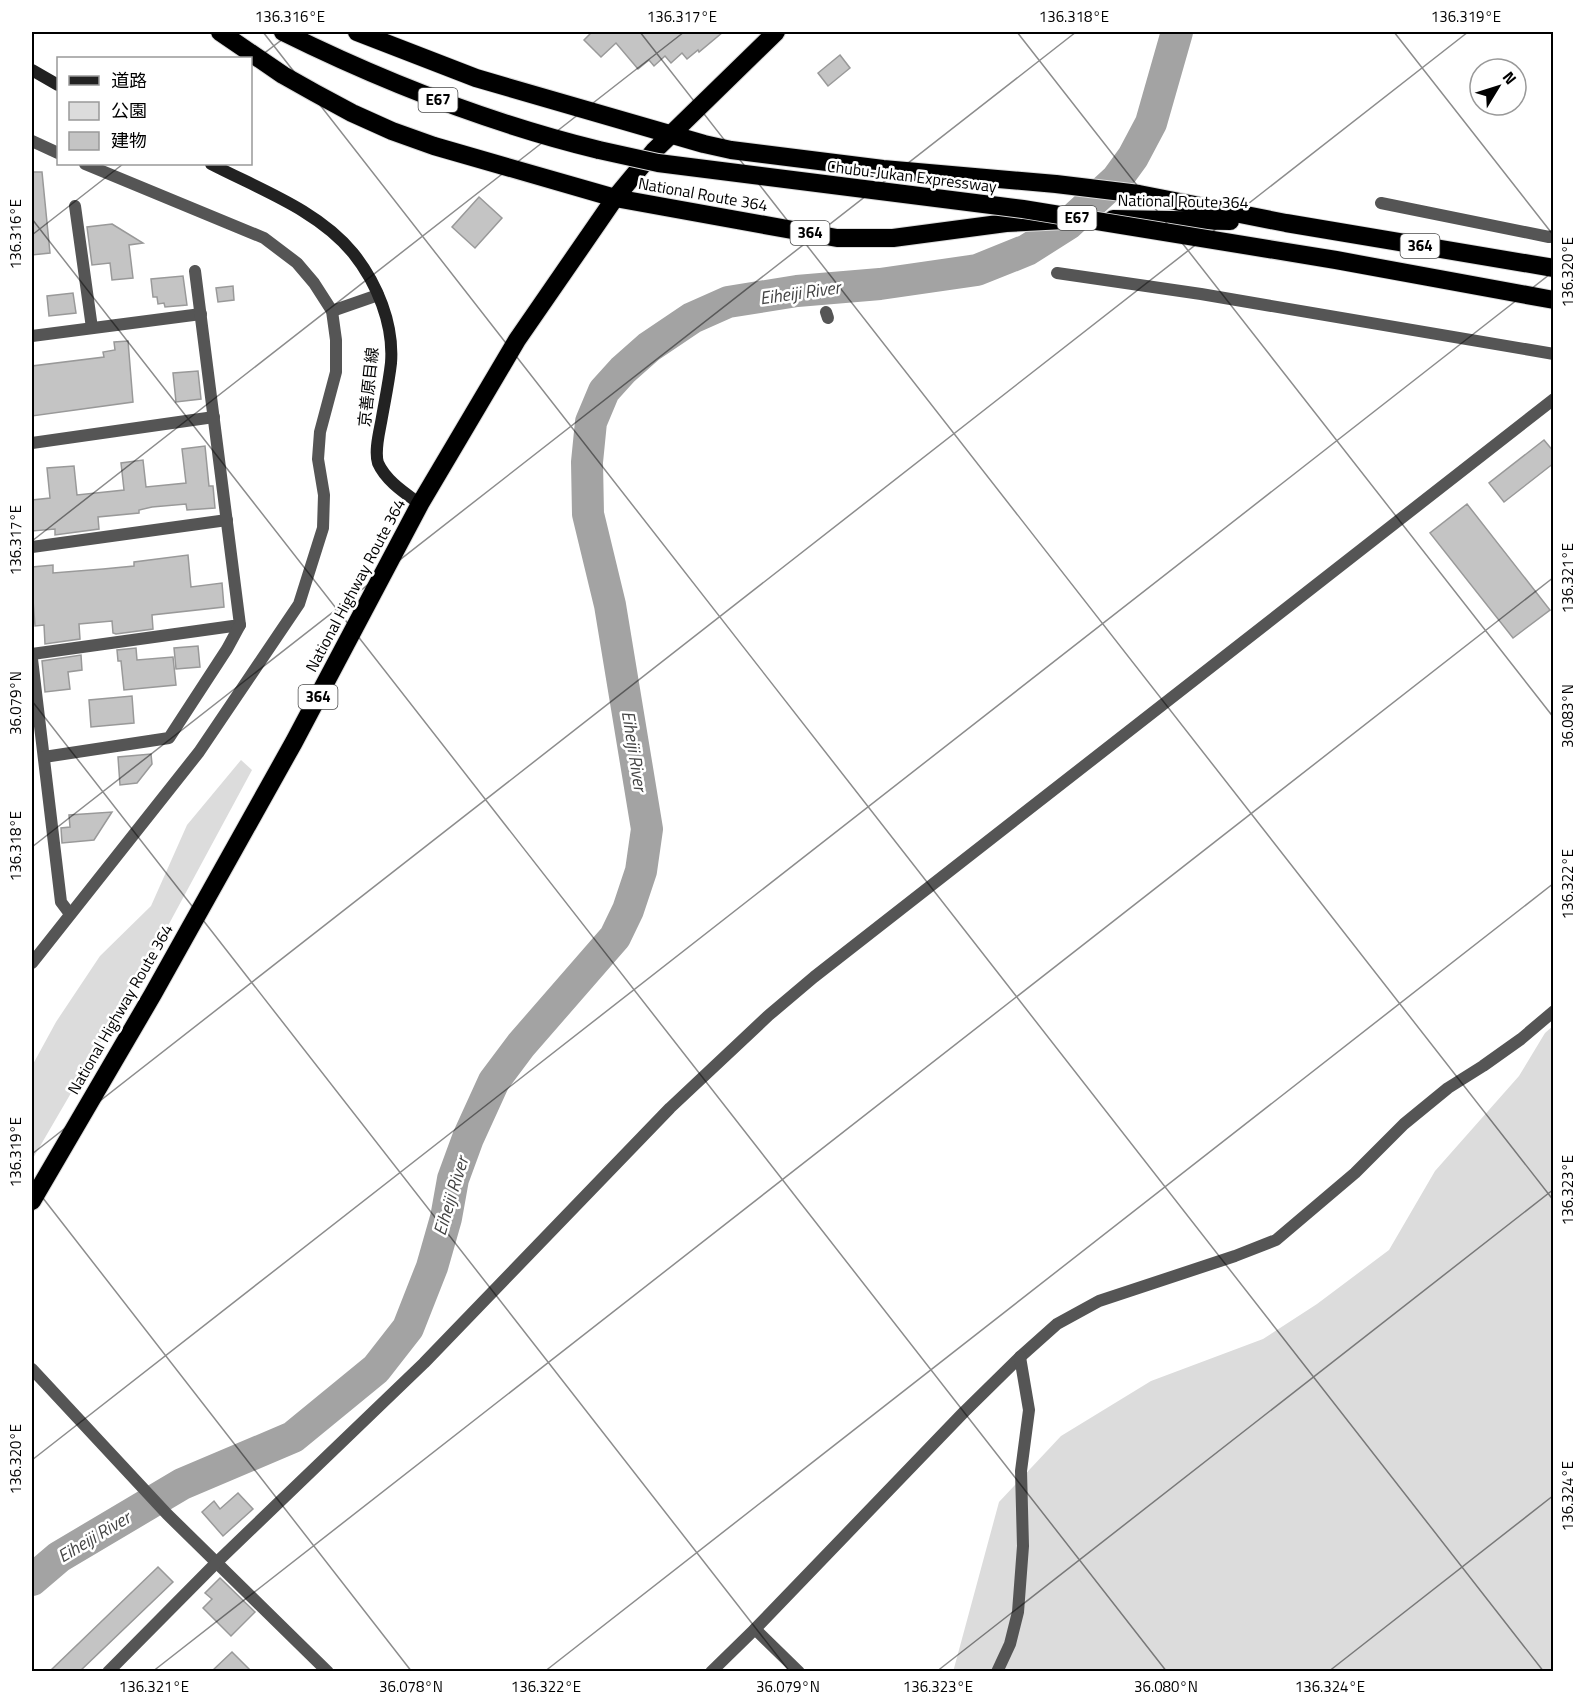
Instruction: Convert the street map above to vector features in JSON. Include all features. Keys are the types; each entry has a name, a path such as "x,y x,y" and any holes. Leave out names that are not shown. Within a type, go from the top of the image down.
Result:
{"highway":[{"name":"National Route 364","path":"220,32 274,69 352,113 434,146 615,198 837,238 893,238 1006,222 1121,219 1286,223"},
{"name":"Chubu-Jukan Expressway","path":"284,32 347,62 493,121 599,150 658,163 1023,209 1554,300"},
{"name":"National Route 364","path":"357,32 476,78 730,150 883,169 1056,184 1139,194 1286,223 1554,268"},
{"name":"National Highway Route 364","path":"32,1201 153,994 294,742 420,504 517,340 615,198 670,133 776,32"}],"main road":[{"path":"32,70 57,84"},
{"name":"京善原目線","path":"213,165 305,212 351,251 364,268 378,295 389,330 391,362 377,460 384,473 398,488 420,504"}],"street":[{"path":"32,141 57,153"},
{"path":"32,963 199,752 299,603 323,528 324,495 318,459 320,432 336,372 336,340 332,311 314,282 297,263 264,238 87,165"},
{"path":"1381,203 1549,237 1554,236"},
{"path":"75,206 92,328"},
{"path":"44,757 169,738 240,625 195,271"},
{"path":"1057,273 1201,294 1554,354"},
{"path":"332,311 378,295"},
{"path":"32,336 201,314"},
{"path":"108,1671 424,1363 670,1108 769,1015 814,977 1554,399"},
{"path":"32,443 214,417"},
{"path":"32,547 227,520"},
{"path":"32,654 240,625"},
{"path":"32,659 61,902 70,914"},
{"path":"711,1671 755,1629 964,1412 1057,1324 1099,1301 1276,1240 1355,1173 1404,1124 1448,1088 1521,1039 1554,1011"},
{"path":"997,1671 1010,1644 1018,1612 1023,1546 1021,1471 1029,1410 1020,1357"},
{"path":"32,1369 140,1487 328,1671"},
{"path":"755,1629 799,1671"}],"green space":[{"path":"241,760 252,770 163,935 32,1160 32,1066 56,1022 100,956 151,906 187,825"},
{"path":"1553,1026 1553,1671 953,1672 999,1502 1061,1436 1151,1381 1263,1339 1317,1304 1389,1250 1435,1171 1519,1076 1545,1033"}],"building":[{"path":"592,32 723,32 687,59 682,53 671,63 665,56 654,66 649,60 638,69 616,43 601,57 584,40"},
{"path":"840,55 850,68 828,86 818,73"},
{"path":"32,172 42,172 50,253 32,255"},
{"path":"479,197 502,218 475,248 452,227"},
{"path":"112,224 143,243 129,245 133,278 112,280 110,263 92,265 87,227"},
{"path":"183,276 187,305 165,307 164,303 158,304 157,297 153,297 151,279"},
{"path":"233,286 234,300 218,302 216,288"},
{"path":"73,293 76,313 49,316 47,296"},
{"path":"128,341 133,402 32,416 32,366 104,357 103,352 115,350 114,342"},
{"path":"198,371 201,399 176,402 173,373"},
{"path":"1544,440 1554,452 1554,463 1504,502 1489,483"},
{"path":"205,446 209,486 213,486 215,508 187,510 186,504 152,507 139,510 139,513 98,517 99,529 55,535 55,529 32,531 32,500 50,498 47,468 74,466 77,495 124,490 121,463 143,460 146,487 186,483 182,449"},
{"path":"1467,504 1550,610 1513,638 1430,533"},
{"path":"188,555 191,587 222,583 224,607 152,615 153,629 116,634 113,633 112,621 79,624 80,639 45,644 44,625 35,626 32,567 53,565 53,573 134,566 134,562"},
{"path":"198,646 200,667 176,669 174,648"},
{"path":"136,648 137,660 173,657 176,685 124,690 121,661 118,661 117,650"},
{"path":"81,655 82,670 68,672 70,689 45,692 42,661"},
{"path":"132,696 134,723 91,727 89,700"},
{"path":"151,754 152,764 137,783 120,785 118,757"},
{"path":"112,812 94,840 62,843 61,828 70,827 69,815"},
{"path":"238,1493 253,1509 223,1536 202,1512 214,1501 220,1509"},
{"path":"158,1567 173,1582 80,1671 50,1671"},
{"path":"220,1578 255,1612 231,1636 203,1608 212,1599 205,1593"},
{"path":"232,1652 251,1671 212,1671"}],"waterway":[{"name":"Eiheiji River","path":"32,1580 59,1557 182,1484 293,1437 376,1369 408,1328 432,1267 446,1218 453,1179 468,1138 494,1081 521,1045 615,937 628,910 641,871 647,829 610,605 588,514 587,462 591,422 604,391 649,347 692,318 728,302 797,291 880,284 977,270 1027,250 1068,224 1117,179 1133,157 1151,123 1177,32"}]}
